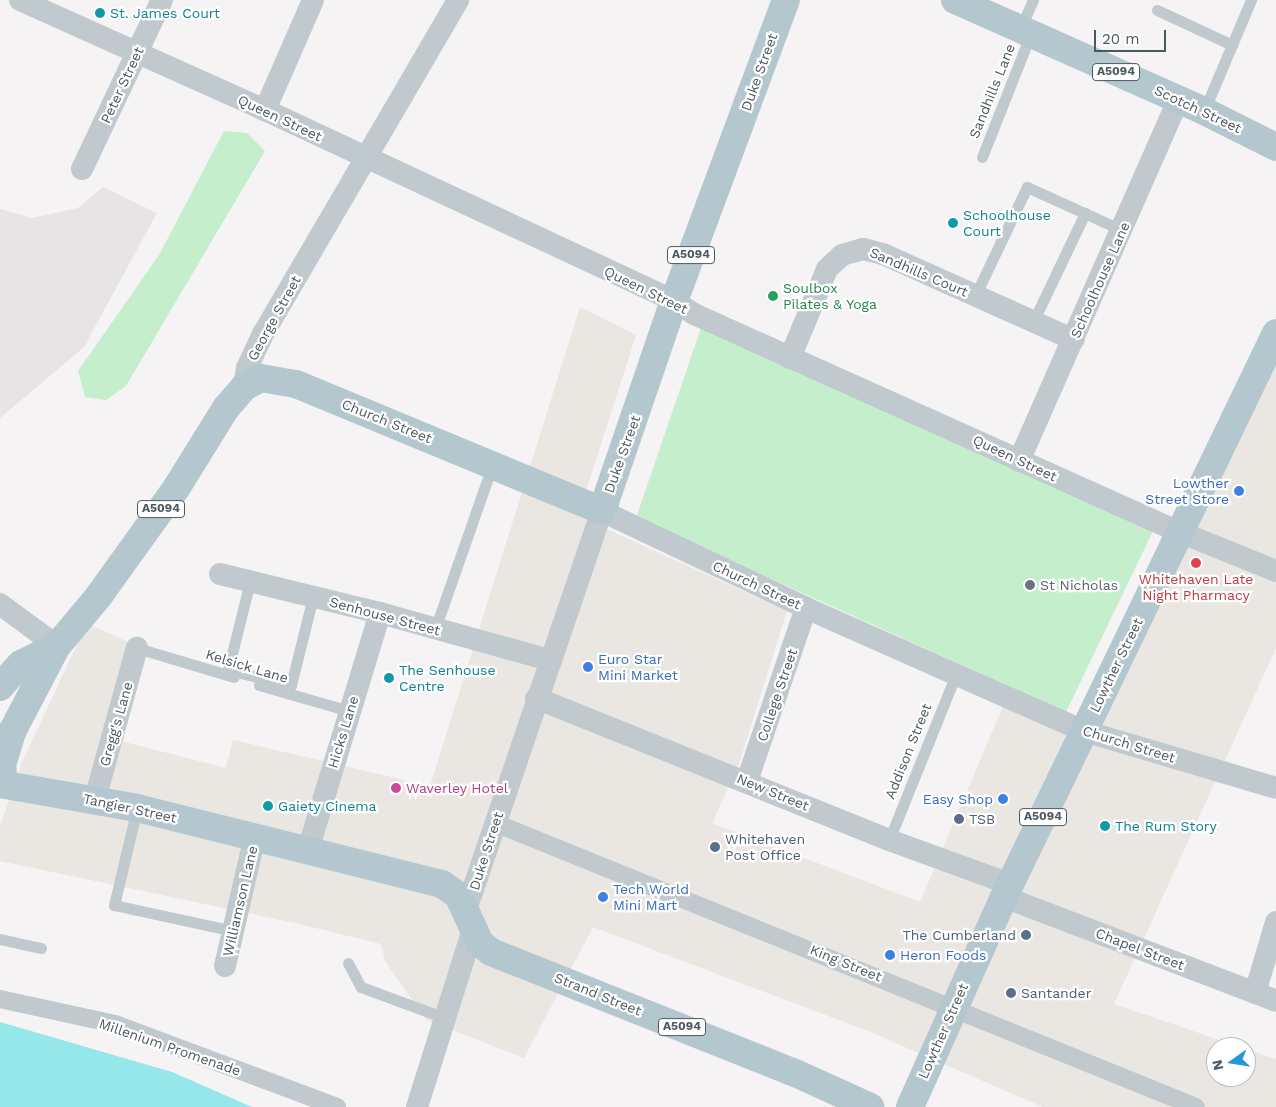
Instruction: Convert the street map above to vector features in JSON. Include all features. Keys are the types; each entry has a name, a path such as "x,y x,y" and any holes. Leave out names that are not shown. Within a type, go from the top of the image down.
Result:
{"main road":[{"name":"Duke Street","path":"602,511 674,301 786,0"},
{"name":"Scotch Street","path":"955,0 1025,33 1204,110 1276,147"},
{"name":"Lowther Street","path":"910,1107 1007,891 1276,334"},
{"name":"Church Street","path":"244,387 261,378 296,384 602,511"},
{"name":"George Street","path":"1,786 2,764 13,730 57,646 98,597 177,487 226,408 244,387"},
{"name":"George Street","path":"0,687 21,664 57,646"},
{"name":"Tangier Street","path":"1,786 95,799 255,836"},
{"name":"A5094","path":"255,836 442,884 458,895 470,919"},
{"name":"Strand Street","path":"470,919 480,943 491,952 793,1072 870,1107"}],"street":[{"name":"Queen Street","path":"20,0 265,110 367,160 674,301 694,314 790,358 1170,528 1182,530 1276,571"},
{"name":"Peter Street","path":"82,170 162,0"},
{"path":"265,110 313,0"},
{"name":"George Street","path":"244,387 247,368 263,334 367,160 458,0"},
{"name":"Schoolhouse Lane","path":"1020,460 1179,99"},
{"name":"Sandhills Court","path":"790,358 827,269 842,255 863,249 883,254 1074,340"},
{"name":"Church Street","path":"602,511 806,608 1084,731 1276,788"},
{"name":"Duke Street","path":"417,1107 445,1018 495,823 549,660 602,511"},
{"name":"Senhouse Street","path":"220,574 380,613 549,660"},
{"path":"0,604 57,646"},
{"name":"College Street","path":"747,781 806,608"},
{"name":"Hicks Lane","path":"308,850 380,613"},
{"name":"Gregg's Lane","path":"95,799 137,648"},
{"name":"New Street","path":"536,698 747,781 1007,891"},
{"name":"King Street","path":"495,823 954,1006 1196,1107"},
{"name":"Williamson Lane","path":"225,966 255,836"},
{"name":"Chapel Street","path":"1007,891 1276,1001"},
{"path":"1255,993 1276,922"},
{"name":"Millenium Promenade","path":"0,1000 115,1024 337,1107"}],"lane":[{"name":"Sandhills Lane","path":"982,157 1025,33 1032,0"},
{"path":"1204,110 1251,0"},
{"path":"1157,10 1232,45"},
{"path":"975,296 1026,186 1122,230"},
{"path":"1033,322 1084,213"},
{"path":"434,629 492,464"},
{"path":"250,581 228,670 291,685 313,597"},
{"name":"Kelsick Lane","path":"137,648 349,711"},
{"name":"Addison Street","path":"888,840 956,674"},
{"path":"136,808 114,905 233,931"},
{"path":"0,939 41,948"},
{"path":"348,963 361,987 445,1018"}],"shaded area":[{"path":"103,187 157,213 84,347 0,418 0,209 32,218 78,208"},
{"path":"580,307 636,335 578,516 787,611 739,764 712,823 920,902 1007,697 1084,731 1276,333 1276,648 1114,1004 1211,1037 1206,1037 1206,1087 1256,1087 1256,1052 1276,1059 1276,1107 1043,1107 868,1031 593,927 524,1058 426,1020 385,961 381,944 295,923 0,861 0,826 23,760 87,623 141,648 117,740 226,768 233,740 430,786"}],"green space":[{"path":"224,131 247,133 265,151 126,386 106,400 85,397 78,371 159,255"},
{"path":"701,328 1153,531 1066,712 636,518"}],"water":[{"path":"0,1022 172,1072 252,1107 0,1107"}],"place":[{"name":"St. James Court","path":"100,13"},
{"name":"Schoolhouse Court","path":"953,223"},
{"name":"Soulbox Pilates & Yoga","path":"773,296"},
{"name":"Lowther Street Store","path":"1239,491"},
{"name":"Whitehaven Late Night Pharmacy","path":"1196,563"},
{"name":"St Nicholas","path":"1030,585"},
{"name":"Euro Star Mini Market","path":"588,667"},
{"name":"The Senhouse Centre","path":"389,678"},
{"name":"Waverley Hotel","path":"396,788"},
{"name":"Easy Shop","path":"1003,799"},
{"name":"Gaiety Cinema","path":"268,806"},
{"name":"TSB","path":"959,819"},
{"name":"The Rum Story","path":"1105,826"},
{"name":"Whitehaven Post Office","path":"715,847"},
{"name":"Tech World Mini Mart","path":"603,897"},
{"name":"The Cumberland","path":"1026,935"},
{"name":"Heron Foods","path":"890,955"},
{"name":"Santander","path":"1011,993"}]}
